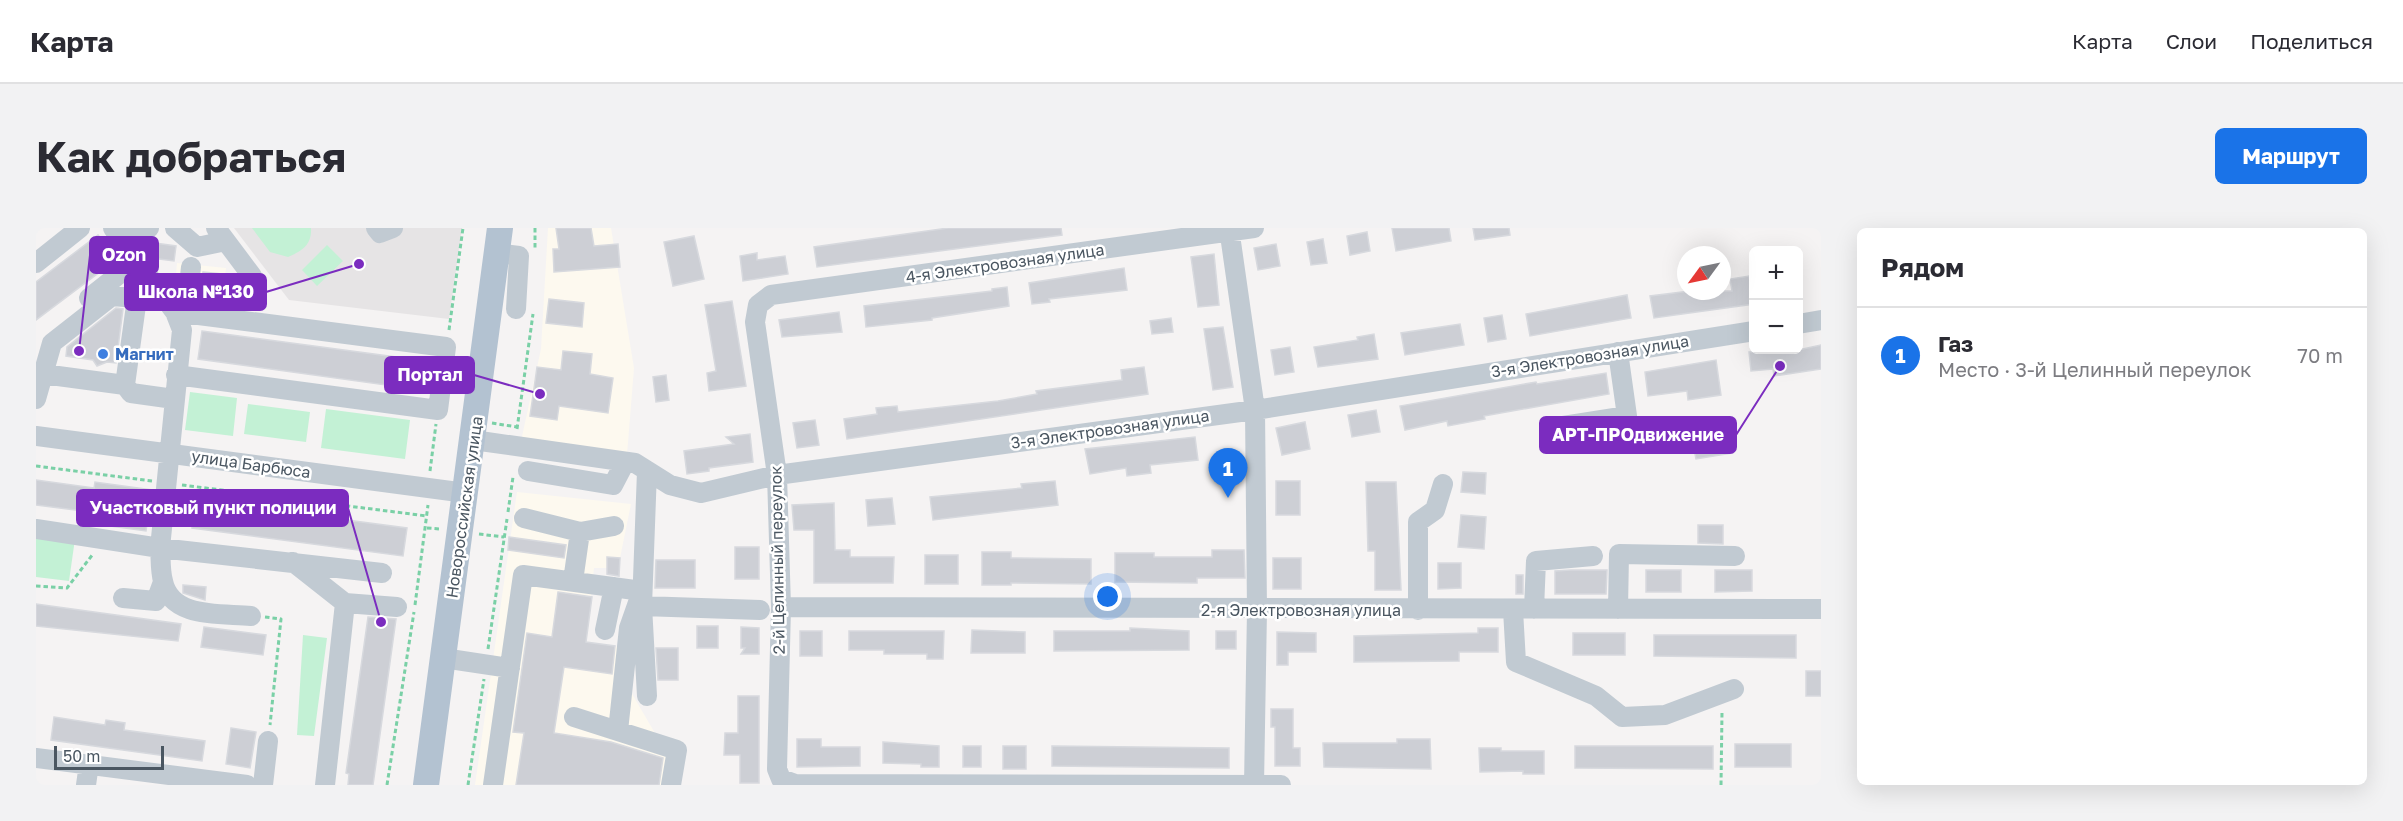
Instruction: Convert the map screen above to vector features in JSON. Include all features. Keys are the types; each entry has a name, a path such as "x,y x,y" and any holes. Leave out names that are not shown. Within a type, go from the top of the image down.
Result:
{"main road":[{"name":"Новороссийская улица","path":"426,785 500,228"}],"street":[{"path":"36,263 80,228"},
{"path":"149,228 117,233 155,287 180,312 446,347 438,410 176,375"},
{"path":"175,228 197,247 221,235 252,276"},
{"path":"376,228 380,233 393,228"},
{"name":"4-я Электровозная улица","path":"758,305 771,295 1254,228"},
{"path":"1229,230 1254,410 1257,610 1254,785"},
{"path":"497,253 519,255 524,309"},
{"path":"36,340 136,261"},
{"path":"191,267 180,312 182,330 160,548 163,582 173,600 183,609 251,616"},
{"path":"36,399 51,343 112,296 137,298 155,287"},
{"path":"124,385 137,298"},
{"name":"2-й Целинный переулок","path":"758,305 755,322 777,475 781,607 777,769 782,779 795,784 1022,785"},
{"path":"1803,323 1821,320"},
{"name":"3-я Электровозная улица","path":"473,440 635,463 670,485 701,493 777,475 1254,410 1749,332"},
{"path":"1557,427 1627,416 1618,352"},
{"path":"43,374 124,385 131,393 174,399"},
{"name":"улица Барбюса","path":"36,436 466,493"},
{"path":"528,471 614,486 625,462"},
{"path":"647,471 642,599 647,696"},
{"path":"1418,610 1418,522 1435,510 1443,484"},
{"path":"524,518 580,532 614,526"},
{"path":"36,528 160,548 292,561 382,573"},
{"path":"573,581 580,532"},
{"path":"1618,609 1619,554 1735,556"},
{"path":"1534,609 1536,561 1593,556"},
{"path":"292,561 345,603 397,607"},
{"path":"494,785 523,575 614,587 642,599 760,610"},
{"path":"123,598 156,601 163,582"},
{"path":"605,630 614,587"},
{"path":"618,731 629,628 642,599"},
{"path":"325,785 345,603"},
{"name":"2-я Электровозная улица","path":"781,607 1257,610 1821,609"},
{"path":"1513,610 1516,662 1596,696 1622,717 1665,715 1728,691"},
{"path":"443,658 510,668"},
{"path":"574,717 677,750 671,785"},
{"path":"263,785 268,741"},
{"path":"36,758 247,785"},
{"path":"86,785 89,764"},
{"path":"1022,785 1281,785"}],"path":[{"path":"446,347 463,228"},
{"path":"535,228 535,251"},
{"path":"468,785 517,447 524,309"},
{"path":"387,785 427,516 428,488 438,414"},
{"path":"36,466 427,516"},
{"path":"36,586 67,588 105,538"},
{"path":"251,616 281,619 268,741"},
{"path":"1721,785 1728,691"}],"shaded area":[{"path":"234,228 462,228 449,319 289,300"},
{"path":"548,228 611,228 634,368 627,455 521,441 541,349"},
{"path":"177,263 226,268 222,302 174,297"},
{"path":"517,492 631,504 620,558 608,557 607,568 594,568 586,642 618,647 631,692 656,735 682,741 680,785 475,785"}],"green space":[{"path":"252,228 311,228 311,234 305,247 288,257 270,252"},
{"path":"327,245 343,261 317,286 302,270"},
{"path":"190,392 237,398 233,436 185,430"},
{"path":"248,404 310,412 306,442 244,434"},
{"path":"326,409 410,420 405,459 321,448"},
{"path":"36,534 75,539 69,581 36,577"},
{"path":"303,635 327,638 314,736 297,735"}],"building":[{"path":"556,228 591,228 594,246 618,244 620,267 554,272 553,249 559,249"},
{"path":"948,228 1061,228 1062,235 817,267 814,247"},
{"path":"1392,228 1449,228 1451,241 1396,251"},
{"path":"1473,228 1509,228 1510,235 1475,240"},
{"path":"1367,232 1370,251 1350,255 1347,236"},
{"path":"98,235 117,259 36,320 36,282"},
{"path":"694,236 704,279 673,286 664,242"},
{"path":"1323,239 1327,263 1311,265 1307,242"},
{"path":"155,243 176,246 174,261 152,258"},
{"path":"1276,244 1280,266 1258,270 1254,248"},
{"path":"757,253 757,260 785,256 788,274 743,281 740,256"},
{"path":"1214,254 1219,305 1198,307 1191,257"},
{"path":"1124,268 1127,290 1049,299 1050,302 1032,304 1029,283"},
{"path":"203,272 222,274 220,291 201,289"},
{"path":"1749,276 1749,305 1654,318 1650,296 1677,293 1677,300 1731,300 1731,279"},
{"path":"1007,287 1009,306 932,318 932,320 866,327 864,306 992,291 992,289"},
{"path":"1627,295 1631,318 1530,336 1526,314"},
{"path":"549,299 584,303 582,327 546,323"},
{"path":"732,301 746,386 709,391 707,373 716,371 705,305"},
{"path":"116,308 123,309 116,363 107,362 97,366 93,360 66,356 67,347"},
{"path":"839,312 842,332 782,337 779,320"},
{"path":"1502,315 1506,339 1488,342 1484,318"},
{"path":"1171,318 1173,332 1152,334 1150,321"},
{"path":"1460,324 1464,345 1405,355 1401,333"},
{"path":"1223,327 1233,387 1213,390 1204,329"},
{"path":"202,331 426,361 422,390 198,359"},
{"path":"1374,334 1378,359 1318,367 1314,347 1358,340 1357,337"},
{"path":"1821,345 1821,369 1774,376 1773,369 1751,371 1749,354 1803,354 1803,349"},
{"path":"1290,347 1294,372 1275,375 1271,350"},
{"path":"563,351 592,354 590,374 613,378 608,413 559,406 557,420 530,416 537,367 561,370"},
{"path":"1716,360 1721,395 1688,400 1687,391 1648,396 1645,372"},
{"path":"1144,367 1148,394 847,439 844,419 877,414 876,408 897,406 898,412 998,401 1037,394 1036,391 1122,380 1121,370"},
{"path":"1606,373 1609,394 1484,416 1485,419 1448,426 1447,421 1405,430 1400,406 1536,382 1537,384"},
{"path":"666,375 669,400 656,402 653,377"},
{"path":"1376,410 1380,432 1352,437 1348,415"},
{"path":"815,420 819,445 797,448 793,423"},
{"path":"1305,422 1310,449 1282,455 1276,428"},
{"path":"1727,422 1733,453 1696,459 1690,429"},
{"path":"750,434 753,462 709,468 709,471 687,474 684,451 734,444 726,437"},
{"path":"1195,437 1198,460 1150,465 1151,473 1127,476 1126,468 1090,474 1085,449"},
{"path":"1463,472 1486,473 1485,494 1461,492"},
{"path":"36,480 94,488 95,482 152,490 146,531 89,523 91,512 36,505"},
{"path":"1055,481 1058,505 933,520 930,497 1022,488 1021,484"},
{"path":"1276,481 1300,481 1300,515 1276,515"},
{"path":"1366,482 1396,482 1401,590 1375,590 1375,551 1368,551"},
{"path":"892,498 895,524 868,526 866,500"},
{"path":"195,500 407,528 403,556 192,528"},
{"path":"834,503 835,550 850,550 850,557 894,557 893,583 814,583 814,530 794,530 792,505"},
{"path":"1461,515 1486,517 1484,549 1458,547"},
{"path":"1698,525 1723,525 1723,544 1698,543"},
{"path":"509,537 566,545 564,558 508,550"},
{"path":"735,547 759,547 759,579 735,579"},
{"path":"1212,550 1244,550 1245,578 1197,578 1197,583 1115,582 1115,553 1154,553 1154,557 1212,557"},
{"path":"982,552 1011,552 1011,558 1091,559 1091,584 982,585"},
{"path":"925,555 958,555 958,584 925,584"},
{"path":"607,557 620,558 619,576 607,574"},
{"path":"1273,558 1301,558 1301,589 1273,589"},
{"path":"656,560 695,560 695,588 655,588"},
{"path":"1438,563 1461,563 1461,588 1438,589"},
{"path":"1607,570 1606,594 1555,594 1555,571"},
{"path":"1646,570 1681,570 1681,592 1646,592"},
{"path":"1715,570 1752,570 1752,591 1715,592"},
{"path":"1516,575 1523,575 1523,594 1516,594"},
{"path":"183,585 206,587 205,600 183,593"},
{"path":"558,592 592,597 586,642 615,646 612,674 564,667 554,733 611,742 663,758 659,785 516,785 524,733 513,732 527,633 552,637"},
{"path":"36,604 181,624 178,641 36,626"},
{"path":"368,617 396,619 373,785 348,785 349,774 346,773"},
{"path":"697,626 718,626 718,648 697,648"},
{"path":"204,627 266,635 263,655 201,647"},
{"path":"741,627 759,628 759,654 741,654 745,648 741,648"},
{"path":"1130,628 1189,631 1189,650 1054,651 1054,631 1130,631"},
{"path":"1478,628 1498,628 1498,652 1459,652 1459,661 1354,662 1354,636 1478,633"},
{"path":"972,630 1025,632 1025,653 971,653"},
{"path":"800,631 822,631 822,656 800,656"},
{"path":"849,631 944,631 943,659 927,659 927,654 884,654 884,650 849,650"},
{"path":"1216,631 1236,631 1236,649 1216,649"},
{"path":"1277,632 1316,633 1316,652 1288,652 1288,665 1277,665"},
{"path":"1573,633 1625,633 1625,655 1573,655"},
{"path":"1654,635 1796,635 1796,658 1654,656"},
{"path":"656,648 678,648 678,680 658,680"},
{"path":"1806,671 1821,671 1821,696 1806,696"},
{"path":"738,696 759,696 759,783 740,783 740,755 724,755 725,733 738,733"},
{"path":"1271,709 1293,709 1293,748 1300,748 1300,766 1275,766 1275,727 1271,727"},
{"path":"54,717 105,725 106,720 125,723 124,730 205,741 202,761 51,740"},
{"path":"231,728 256,732 250,768 226,764"},
{"path":"797,739 821,739 821,747 860,747 860,766 797,767"},
{"path":"1397,739 1430,739 1431,769 1324,767 1323,743 1397,743"},
{"path":"883,742 939,746 939,767 883,763"},
{"path":"1735,744 1791,744 1791,767 1735,767"},
{"path":"963,746 981,746 981,767 963,767"},
{"path":"1003,746 1026,746 1026,769 1003,769"},
{"path":"1052,746 1229,748 1229,768 1052,766"},
{"path":"1575,746 1713,746 1713,769 1575,768"},
{"path":"1479,748 1501,748 1501,751 1544,751 1544,774 1523,774 1523,771 1480,772"}],"place":[{"name":"Школа №130","path":"359,264"},
{"name":"Ozon","path":"79,351"},
{"name":"Магнит","path":"103,354"},
{"name":"АРТ-ПРОдвижение","path":"1780,366"},
{"name":"Портал","path":"540,394"},
{"name":"Газ","path":"1228,498"},
{"name":"Участковый пункт полиции","path":"381,622"}]}
